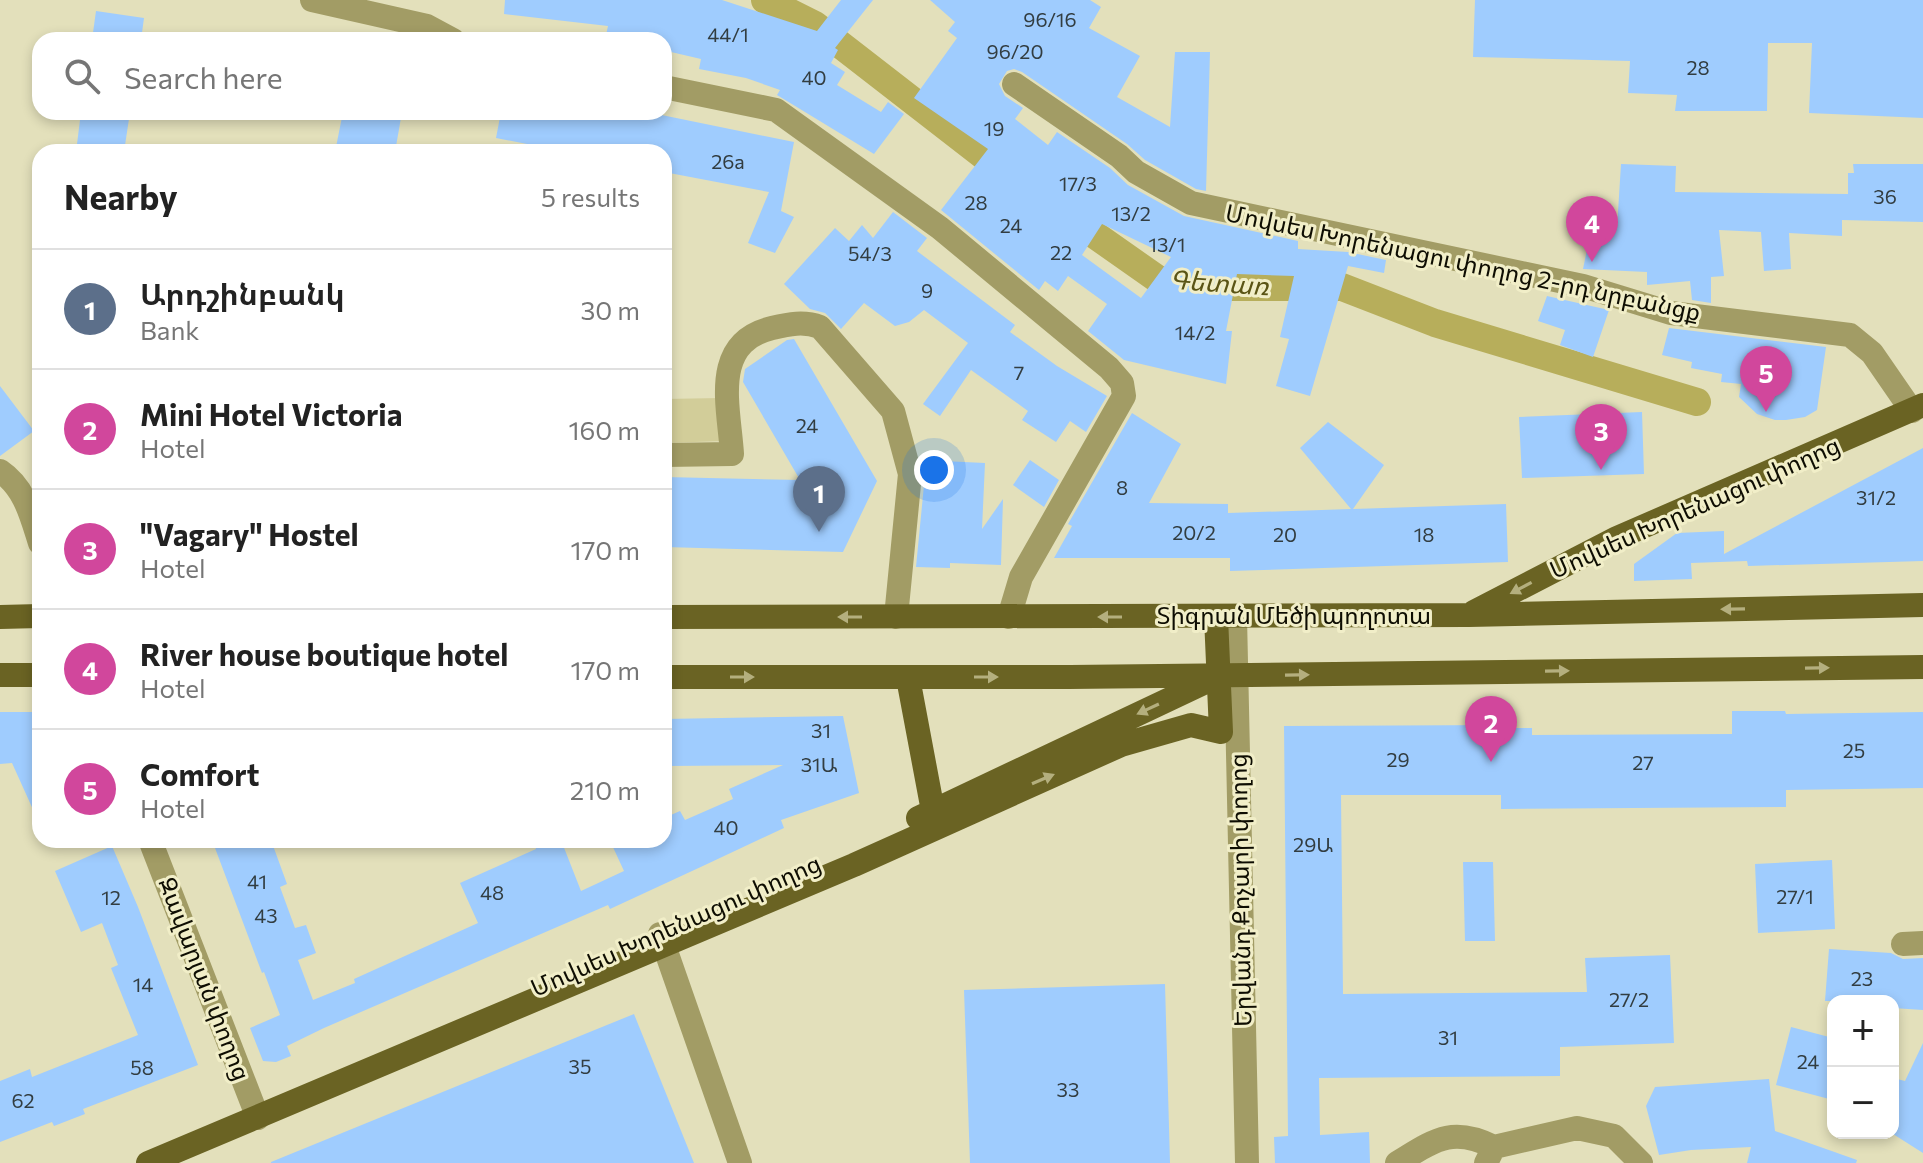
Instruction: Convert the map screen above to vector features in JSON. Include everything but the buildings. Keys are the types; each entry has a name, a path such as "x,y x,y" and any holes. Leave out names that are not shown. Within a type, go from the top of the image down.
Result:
{"main road":[{"name":"Մովսես Խորենացու փողոց","path":"1469,615 1617,538 1917,408"},
{"name":"Տիգրան Մեծի պողոտա","path":"672,617 1469,615 1923,605"},
{"path":"0,617 32,616"},
{"path":"672,677 908,678 1923,667"},
{"path":"0,675 32,675"},
{"name":"Մովսես Խորենացու փողոց","path":"663,940 1227,675"},
{"name":"Երվանդ Քոչարի փողոց","path":"1221,732 1227,675"},
{"path":"908,678 933,811"},
{"name":"Մովսես Խորենացու փողոց","path":"148,1163 1121,745 1191,725 1221,732"},
{"name":"Մովսես Խորենացու փողոց","path":"127,1163 256,1114"}],"street":[{"path":"312,0 427,26 438,32"},
{"name":"Մովսես Խորենացու փողոց 2-րդ նրբանցք","path":"1014,84 1119,156 1136,172 1191,203 1583,286 1671,313 1850,335 1872,353 1917,408"},
{"path":"672,89 776,110 940,228 1109,368 1122,383 1124,396 1021,577 1009,617"},
{"path":"672,455 732,454 726,370 735,350 759,331 791,324 810,323 820,327 893,411 910,474 896,617"},
{"path":"0,471 11,479 26,500 32,518"},
{"name":"Երվանդ Քոչարի փողոց","path":"1226,617 1247,1163"},
{"name":"Երվանդ Քոչարի փողոց","path":"1221,732 1234,1163"},
{"name":"Զավարյան փողոց","path":"153,848 256,1114"},
{"path":"663,940 740,1163"},
{"path":"1397,1163 1452,1135 1474,1137 1490,1155 1577,1128 1614,1136 1641,1163"}],"shaded area":[{"path":"721,398 724,441 672,443 672,399"}],"waterway":[{"name":"Գետառ","path":"765,0 815,25 1011,177"},
{"name":"Գետառ","path":"1065,214 1159,280 1222,287 1342,287 1435,323 1697,402"}],"place":[{"name":"River house boutique hotel","path":"1592,262"},
{"name":"Comfort","path":"1766,412"},
{"name":"\"Vagary\" Hostel","path":"1601,470"},
{"name":"Արդշինբանկ","path":"819,532"},
{"name":"Mini Hotel Victoria","path":"1491,762"}]}
